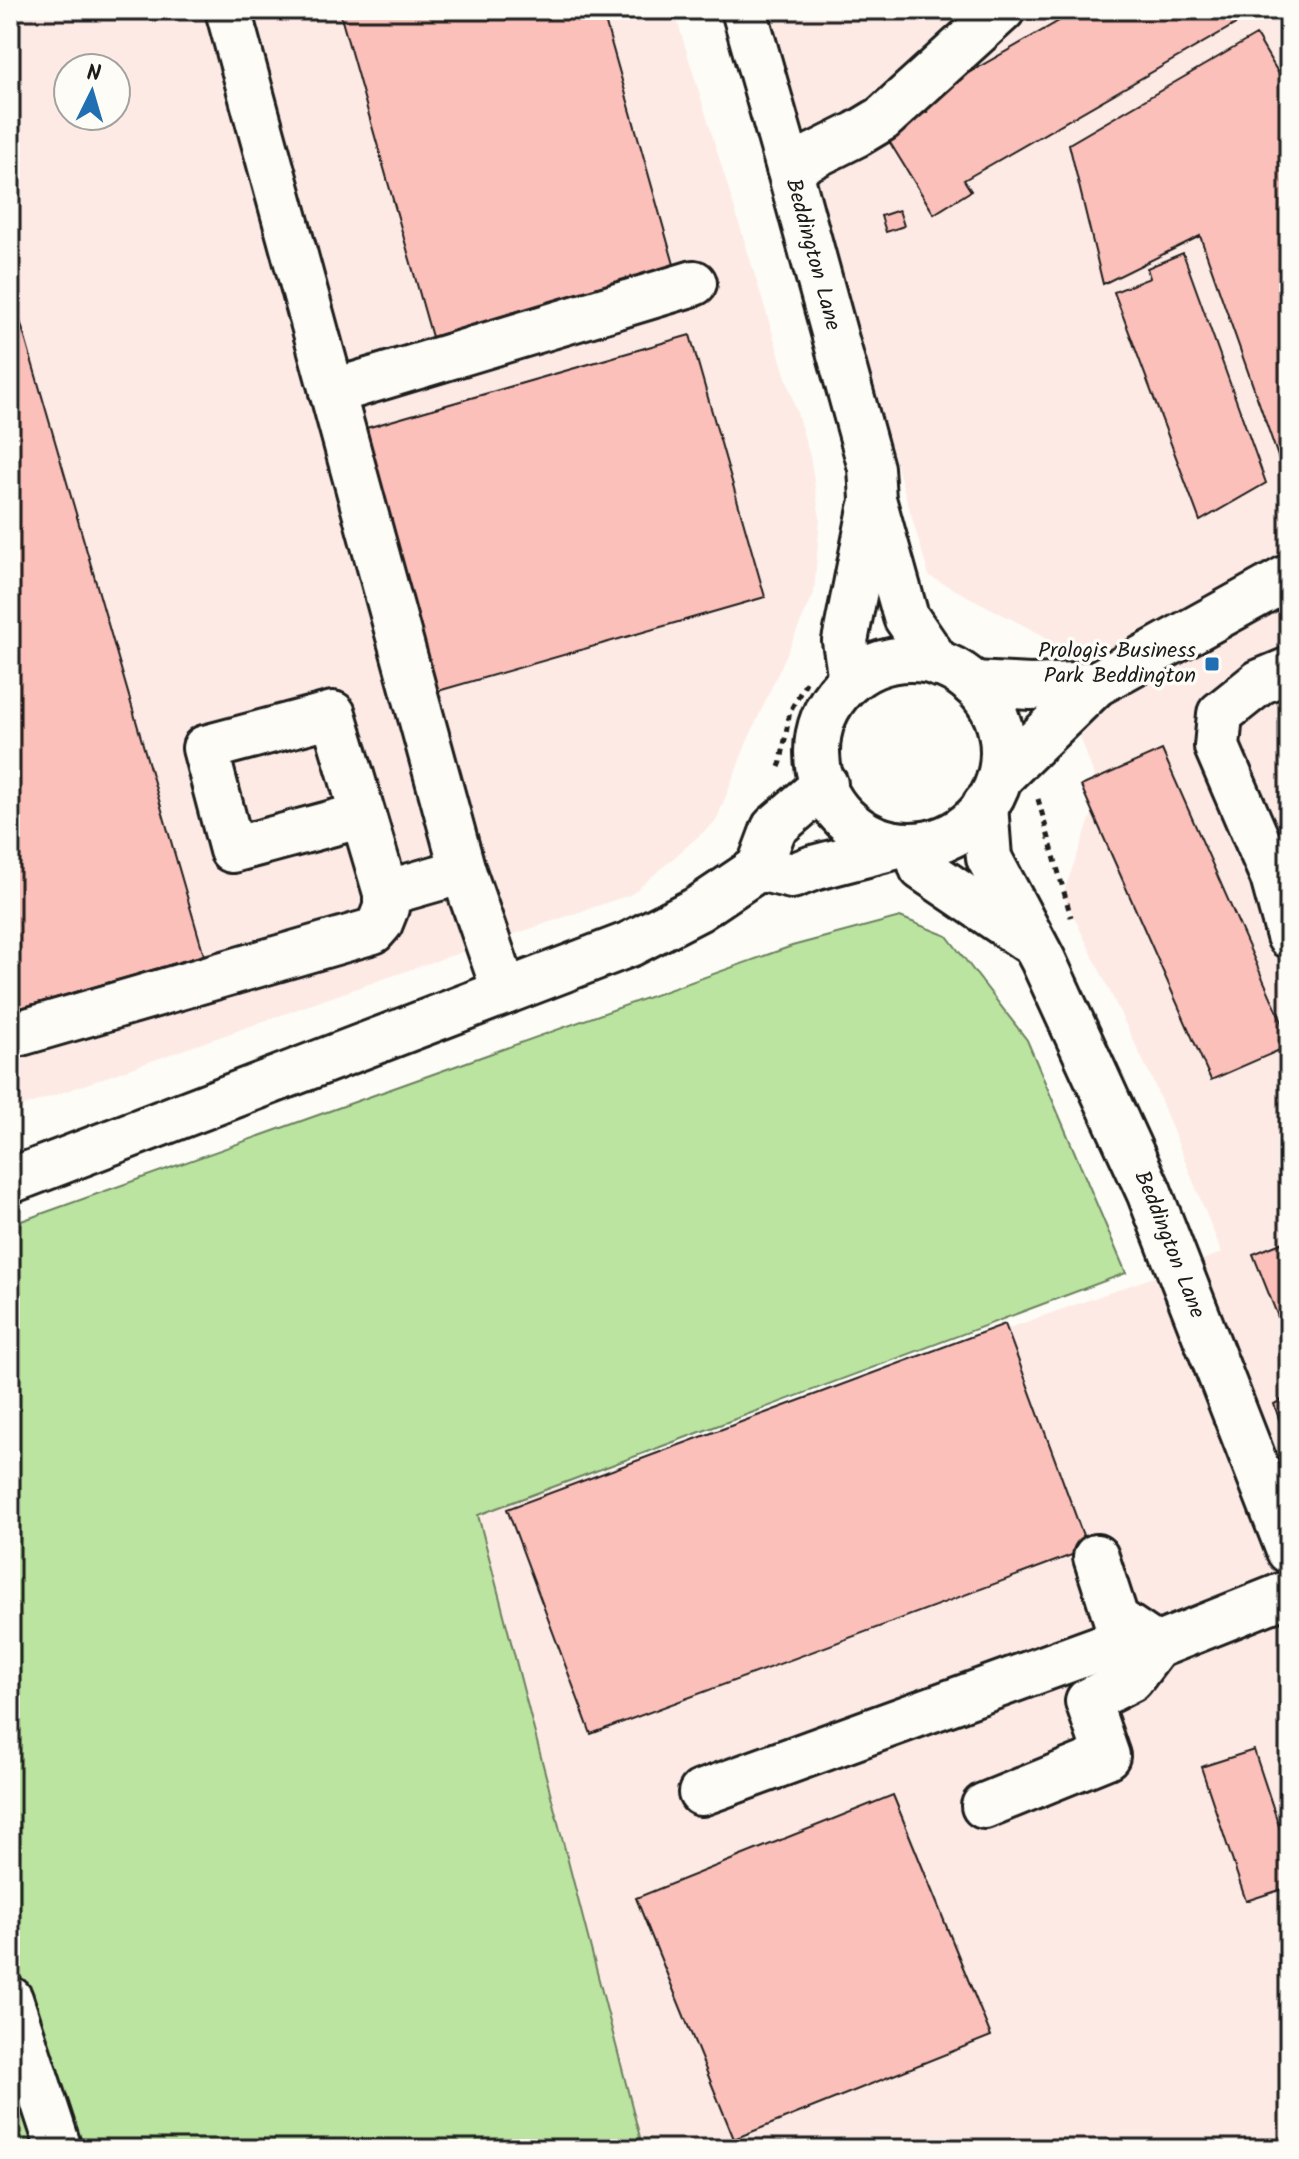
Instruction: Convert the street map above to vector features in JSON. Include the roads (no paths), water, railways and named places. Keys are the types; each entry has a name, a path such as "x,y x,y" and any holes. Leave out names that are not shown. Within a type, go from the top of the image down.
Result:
{"main road":[{"path":"228,10 463,871 505,992"},
{"name":"Beddington Lane","path":"744,10 871,468 873,499 906,617 955,674 987,699 1002,734 1006,789 989,858 1038,952 1149,1192 1289,1551"},
{"path":"789,168 882,119 1002,10"},
{"path":"332,392 694,283"},
{"name":"Beddington Lane","path":"832,673 845,641 873,499"},
{"path":"759,868 792,876 813,868 947,839 981,814 1006,789 1096,684 1289,577"},
{"path":"1038,952 922,868 906,846 857,830 829,800 816,762 819,730 832,673 888,659 923,660 955,674 1031,687 1096,684"},
{"path":"1289,670 1260,682 1220,714 1217,747 1273,877 1289,936"},
{"path":"10,1181 630,944 698,909 759,868 774,828 825,784"},
{"path":"10,1036 373,931 386,908 386,893 363,815"},
{"path":"386,893 463,871"},
{"path":"1096,1557 1116,1619 1156,1646"},
{"path":"701,1793 1114,1643 1156,1646 1289,1593"},
{"path":"984,1806 1107,1756 1088,1701 1131,1679 1156,1646"},
{"path":"10,1999 59,2149"}],"place":[{"name":"Prologis Business Park Beddington","path":"1212,664"}]}
